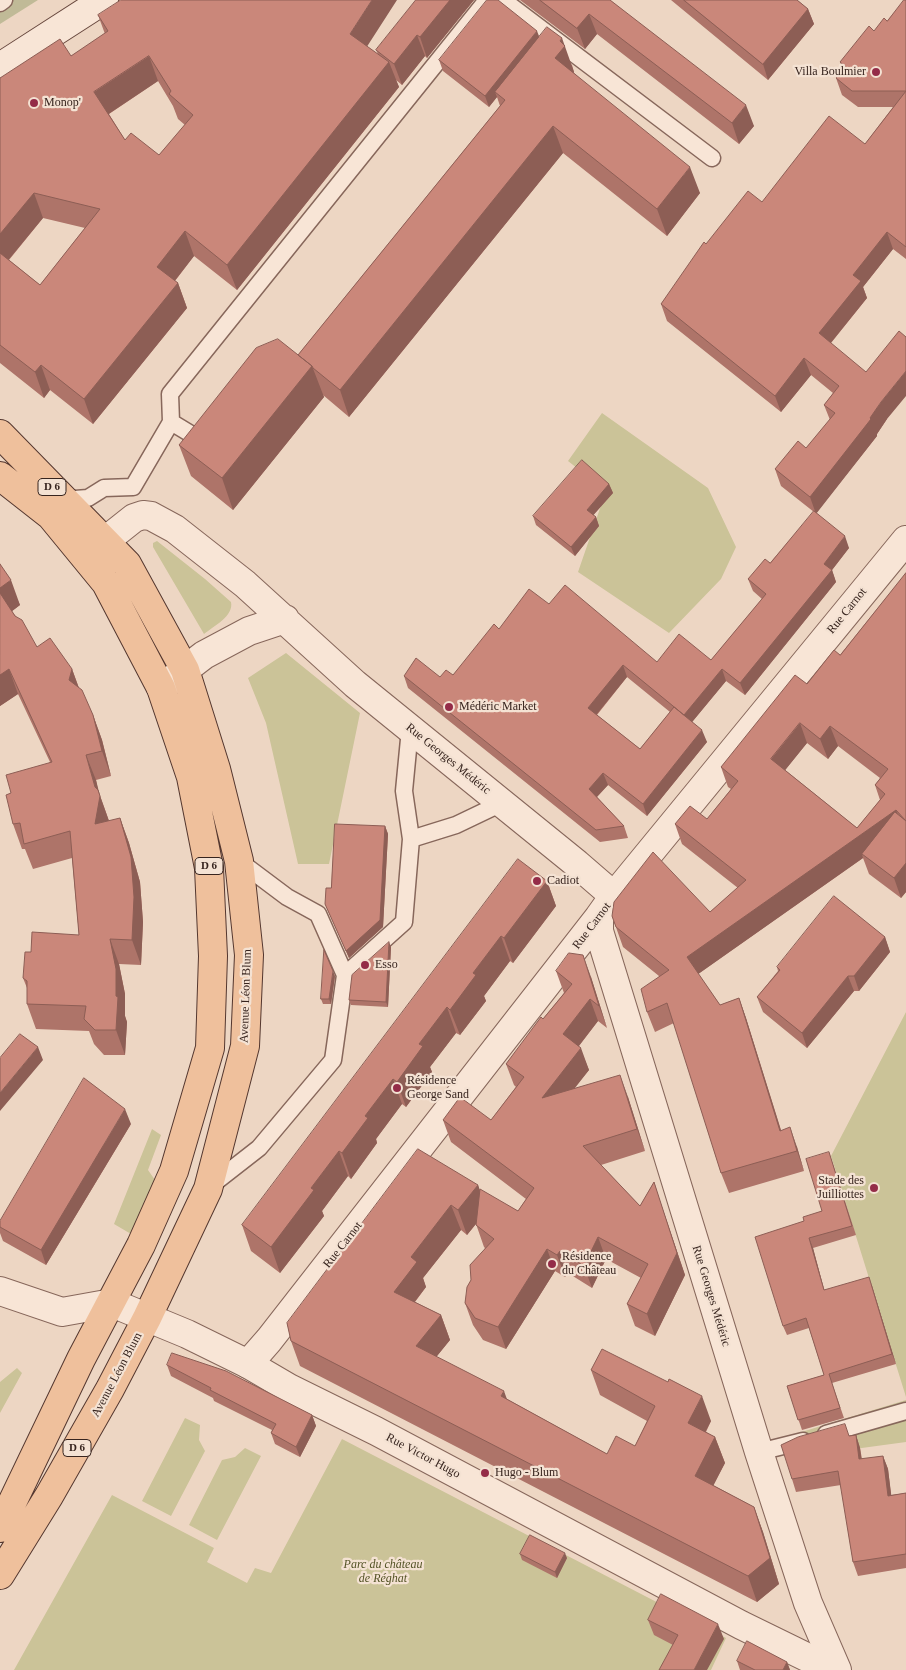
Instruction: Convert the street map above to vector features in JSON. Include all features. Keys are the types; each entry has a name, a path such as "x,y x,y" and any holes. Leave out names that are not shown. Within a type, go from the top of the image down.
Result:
{"main road":[{"name":"Avenue Léon Blum","path":"0,434 127,564 185,670 216,769 239,860 249,955 245,1046 208,1189 147,1318 49,1496 0,1575"},
{"name":"D 6","path":"0,476 51,516 106,582 161,688 191,777 209,868 213,956 210,1048 174,1171 141,1246 81,1359 0,1528"}],"street":[{"path":"0,67 104,0"},
{"name":"Rue Georges Médéric","path":"104,540 134,518 143,515 151,516 175,529 245,584 355,684 502,803 607,906 600,931 759,1452 808,1603 837,1670"},
{"name":"Rue Carnot","path":"248,1364 269,1340 607,906 906,540"},
{"path":"161,688 204,655 248,631 285,619"},
{"path":"0,1292 62,1312 112,1302"},
{"name":"Rue Victor Hugo","path":"112,1302 187,1334 248,1364 289,1388 376,1431 741,1625 833,1670"}],"lane":[{"path":"0,3 4,0"},
{"path":"61,496 75,499 88,498 104,488 132,487 171,422 170,394 487,0"},
{"path":"503,0 712,158"},
{"path":"543,55 555,40"},
{"path":"171,422 204,442 216,426"},
{"path":"345,975 404,922 411,839 404,791 410,729"},
{"path":"411,839 456,825 502,803"},
{"path":"208,1189 259,1148 333,1060 345,975 318,914 287,897 239,860"},
{"path":"759,1452 906,1411"}],"green space":[{"path":"602,413 708,488 736,547 721,579 669,633 578,572 606,491 568,461"},
{"path":"157,541 231,602 231,607 226,616 204,634 153,547 153,543"},
{"path":"286,653 360,713 329,864 298,864 266,723 248,678"},
{"name":"Stade des Juilliottes","path":"906,1012 906,1397 831,1156"},
{"path":"152,1129 161,1135 148,1170 155,1180 131,1234 114,1224"},
{"path":"17,1368 22,1373 0,1413 0,1382"},
{"path":"906,1400 906,1442 788,1458 782,1438"},
{"path":"185,1418 200,1425 199,1440 205,1451 171,1516 142,1501"},
{"name":"Parc du château de Réghat","path":"342,1439 726,1638 711,1670 14,1670 112,1495 214,1548 207,1562 247,1583 255,1568 271,1573"},
{"path":"245,1448 261,1456 217,1540 189,1525 222,1460 235,1457"}],"shaded area":[{"path":"0,0 38,0 0,24"}],"building":[{"path":"121,0 372,0 350,34 389,62 227,265 185,231 157,267 178,283 84,399 41,365 35,372 0,345 0,253 40,285 100,209 34,193 0,234 0,78 60,39 71,56 108,31 98,15","holes":["149,56 171,91 169,94 193,115 159,155 131,133 125,140 94,92"]},
{"path":"416,0 450,0 420,37 417,35 394,64 376,50"},
{"path":"487,0 498,0 537,31 485,96 439,60"},
{"path":"540,0 610,0 746,105 732,123 589,14 577,28"},
{"path":"684,0 797,0 808,9 763,64"},
{"path":"906,0 906,91 852,91 836,78 846,67 840,62 869,26 874,31 884,18 887,21"},
{"path":"547,27 562,38 560,41 565,46 555,58 690,167 657,209 553,126 340,390 298,355 505,100 495,92"},
{"path":"906,91 906,247 887,232 853,275 861,281 819,333 866,372 899,331 906,337 906,371 810,497 775,469 798,441 806,448 835,413 824,405 839,386 804,358 775,396 661,304 704,242 706,244 748,191 762,202 829,116 865,144"},
{"path":"278,339 312,366 222,478 179,445 256,348"},
{"path":"582,460 609,484 587,510 596,517 571,547 533,516"},
{"path":"814,511 845,536 824,564 832,570 740,683 722,669 684,715 623,665 588,708 640,749 674,707 702,730 643,804 603,773 589,789 624,826 596,830 404,676 416,658 440,677 446,670 453,675 494,624 499,629 529,589 549,604 565,585 657,662 679,634 711,660 766,594 748,579 765,559 770,563"},
{"path":"0,564 11,580 0,588"},
{"path":"906,573 906,821 896,810 687,957 720,1005 739,998 780,1131 790,1127 797,1151 721,1173 667,1003 647,1012 641,989 669,970 616,927 612,916 614,902 653,852 710,912 746,880 675,824 690,806 707,819 738,781 721,767 795,675 807,684 834,650 840,655","holes":["800,723 820,739 830,726 888,769 875,785 885,794 857,828 771,759"]},
{"path":"0,593 15,616 22,620 37,647 50,638 72,669 69,680 82,690 93,715 102,751 86,755 95,787 100,796 95,824 120,818 131,857 134,897 132,940 110,939 116,969 116,996 118,997 116,1030 95,1030 84,1019 86,1006 27,1004 27,981 23,978 25,952 31,952 32,932 79,935 70,831 24,844 20,823 13,824 6,795 11,793 6,775 52,762 9,669 0,675"},
{"path":"895,812 906,821 906,863 894,878 862,854"},
{"path":"335,824 385,826 380,920 346,951 325,904 326,888 331,888"},
{"path":"518,859 547,881 504,938 501,936 473,973 476,975 450,1010 447,1007 419,1044 423,1046 397,1082 393,1079 365,1116 368,1118 342,1153 339,1151 311,1188 314,1190 271,1247 242,1225"},
{"path":"834,896 885,937 854,976 848,976 802,1033 757,997 780,970 777,967"},
{"path":"389,942 386,1002 349,1000 352,975"},
{"path":"324,950 333,971 329,999 321,999"},
{"path":"569,953 583,955 599,1006 590,999 563,1034 581,1048 542,1098 620,1075 637,1129 583,1146 640,1206 654,1182 677,1253 647,1314 627,1304 648,1264 598,1237 584,1266 560,1251 557,1255 547,1249 498,1327 475,1318 465,1303 467,1287 471,1280 470,1265 494,1239 476,1225 480,1189 518,1211 534,1188 443,1120 460,1097 491,1120 524,1077 506,1064 541,1017 543,1019 572,984 556,971"},
{"path":"20,1034 38,1047 0,1093 0,1058"},
{"path":"84,1078 125,1109 41,1250 0,1227 0,1221"},
{"path":"418,1149 478,1185 458,1210 451,1205 411,1257 417,1262 394,1292 441,1315 416,1346 504,1391 501,1396 607,1454 616,1436 635,1446 655,1406 591,1370 602,1349 668,1382 669,1379 702,1396 688,1423 715,1437 695,1476 754,1507 770,1558 748,1576 291,1341 287,1323"},
{"path":"829,1152 852,1226 809,1238 824,1290 869,1277 892,1354 829,1374 840,1408 798,1420 787,1386 824,1375 806,1318 783,1326 755,1237 804,1221 803,1217 822,1211 806,1159"},
{"path":"172,1353 226,1371 312,1415 296,1447 271,1433 276,1424 210,1390 211,1388 167,1365"},
{"path":"845,1424 849,1436 856,1435 859,1459 883,1456 888,1496 906,1493 906,1554 853,1562 838,1471 792,1479 781,1445 798,1437"},
{"path":"530,1535 565,1553 555,1572 520,1554"},
{"path":"661,1594 718,1624 694,1670 659,1670 678,1635 648,1620"},
{"path":"747,1641 787,1662 783,1670 755,1670 737,1661"}],"place":[{"name":"Villa Boulmier","path":"876,72"},
{"name":"Monop'","path":"34,103"},
{"name":"Médéric Market","path":"449,707"},
{"name":"Cadiot","path":"537,881"},
{"name":"Esso","path":"365,965"},
{"name":"Résidence George Sand","path":"397,1088"},
{"name":"Stade des Juilliottes","path":"874,1188"},
{"name":"Résidence du Château","path":"552,1264"},
{"name":"Hugo - Blum","path":"485,1473"}]}
